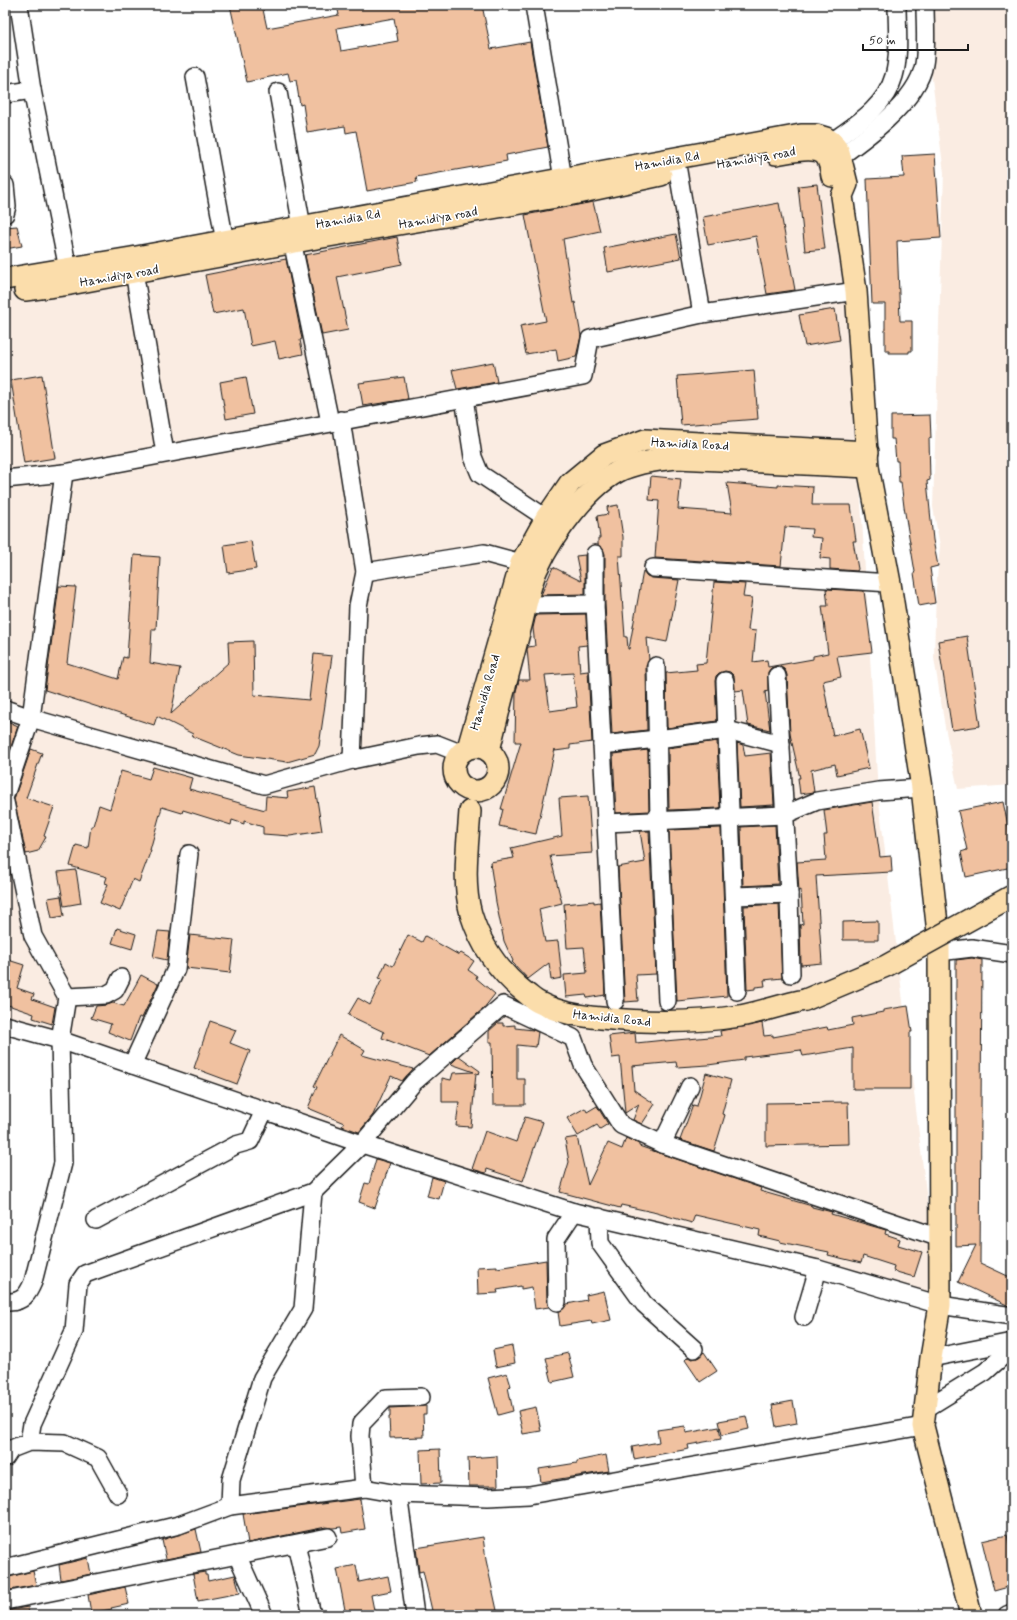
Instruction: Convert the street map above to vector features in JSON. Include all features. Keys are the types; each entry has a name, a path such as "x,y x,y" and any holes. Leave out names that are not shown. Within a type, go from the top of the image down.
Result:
{"main road":[{"name":"Hamidia Rd","path":"566,187 801,135 816,134 826,138 831,153"},
{"name":"Hamidiya road","path":"5,293 70,284 132,265 226,248 294,233 566,187 678,171 802,149 831,153"},
{"path":"831,153 833,184 842,196 856,291 868,460 890,583 922,788 939,952 940,1305 931,1358 924,1417 971,1615"},
{"path":"5,279 68,269 132,265"},
{"name":"Hamidia Road","path":"464,751 521,563 546,518 570,483 604,455 644,440 868,460"},
{"path":"637,443 644,463"},
{"name":"Hamidia Road","path":"489,751 526,605 537,569 561,528 590,492 622,469 653,460 676,458 868,460"},
{"path":"476,746 493,754 497,760 498,774 491,785 485,789 470,811 461,785 454,772 456,760 464,751 476,746"},
{"path":"461,785 471,790 485,789"},
{"name":"Hamidia Road","path":"470,811 466,885 471,913 482,942 498,967 519,988 539,1003 577,1015 634,1022 706,1020 742,1015 805,1000 886,966 1012,896"}],"street":[{"path":"19,5 32,90 68,269"},
{"path":"534,5 566,187"},
{"path":"831,153 880,103 888,91 894,75 896,60 897,5"},
{"path":"831,153 866,138 890,117 916,86 924,64 925,5"},
{"path":"194,77 226,248"},
{"path":"5,94 32,90"},
{"path":"278,92 294,233 335,421 365,572 358,606 352,760"},
{"path":"678,171 702,314"},
{"path":"5,185 7,206 5,214"},
{"path":"132,265 165,453"},
{"path":"5,479 64,473 335,421 583,376 590,339 702,314 856,291"},
{"path":"464,398 473,457 480,474 546,518"},
{"path":"5,795 9,774 31,718 64,473"},
{"path":"365,572 484,553 521,563"},
{"path":"595,554 595,604 615,1001"},
{"path":"653,568 890,583"},
{"path":"526,605 595,604"},
{"path":"656,666 659,820 667,1001"},
{"path":"777,676 789,894 791,974"},
{"path":"725,681 737,991"},
{"path":"5,709 31,718 264,785 352,760 419,746 438,744 464,751"},
{"path":"602,745 727,730 781,744"},
{"path":"606,823 784,815 817,801 878,791 922,788"},
{"path":"5,802 33,936 67,997 60,1040 63,1163 33,1282 27,1296 17,1302 9,1302"},
{"path":"132,1066 176,969 189,854"},
{"path":"734,896 789,894"},
{"path":"939,952 972,948 1012,954"},
{"path":"67,997 106,995 115,990 122,978"},
{"path":"29,1442 32,1424 74,1331 78,1284 85,1274 313,1192 362,1144 414,1082 503,1004 572,1038 583,1065 622,1125 662,1144 940,1238"},
{"path":"5,1025 60,1040 362,1144 574,1212 818,1269 940,1305 1012,1316"},
{"path":"662,1144 690,1086"},
{"path":"96,1220 236,1145 250,1141 264,1111"},
{"path":"230,1506 231,1480 262,1378 303,1309 313,1192"},
{"path":"557,1302 556,1240 574,1212"},
{"path":"599,1217 600,1243 644,1304 694,1349"},
{"path":"804,1317 818,1269"},
{"path":"931,1358 1012,1342"},
{"path":"5,1568 179,1525 230,1506 364,1488 398,1494 488,1497 529,1495 924,1417 985,1372 1012,1348"},
{"path":"364,1488 360,1436 361,1424 386,1398 421,1397"},
{"path":"5,1458 11,1449 29,1442 65,1443 98,1458 118,1494"},
{"path":"398,1494 414,1615"},
{"path":"5,1601 328,1537"},
{"path":"296,1544 312,1615"},
{"path":"237,1555 264,1615"},
{"path":"1007,1615 1012,1613"}],"shaded area":[{"path":"924,5 1012,5 1012,785 958,789 945,727 934,658 936,589 940,546 933,507 944,173"},
{"path":"840,142 878,793 940,1309 5,1032 5,273"}],"building":[{"path":"230,5 262,5 267,28 339,15 337,5 482,5 491,49 530,42 548,147 506,155 507,161 416,177 417,182 367,191 356,131 346,133 345,126 307,132 303,104 300,105 296,80 290,81 288,73 247,82","holes":["394,18 398,41 341,51 337,28"]},
{"path":"935,154 941,238 897,241 900,321 912,321 912,351 909,351 909,353 889,353 889,351 885,351 885,304 872,304 867,179 904,177 902,156"},
{"path":"817,184 825,249 805,251 798,186"},
{"path":"593,202 600,231 563,239 573,303 575,302 581,336 576,357 558,361 556,349 526,354 520,326 546,321 525,215"},
{"path":"779,203 795,290 767,294 756,236 708,245 703,217"},
{"path":"17,226 22,246 5,249 5,227"},
{"path":"676,234 681,258 608,272 604,248"},
{"path":"397,237 402,264 337,277 348,330 322,335 305,255"},
{"path":"286,259 302,339 300,340 303,354 279,359 275,341 251,346 244,308 213,314 205,275"},
{"path":"835,309 840,340 805,346 799,315"},
{"path":"493,362 497,382 457,389 452,370"},
{"path":"754,370 758,419 681,425 677,376"},
{"path":"42,375 55,458 24,463 11,380"},
{"path":"246,377 253,414 226,419 220,382"},
{"path":"404,377 408,399 363,406 359,383"},
{"path":"930,415 930,480 927,481 933,540 938,566 930,568 935,603 919,606 901,482 899,482 898,461 896,461 894,439 891,439 891,416"},
{"path":"651,476 681,479 678,509 732,513 727,483 778,487 778,485 813,487 812,505 851,505 856,541 853,541 858,569 857,571 830,569 830,559 820,558 822,538 811,537 812,529 785,527 781,566 655,558 659,501 649,500"},
{"path":"618,505 623,537 623,556 619,556 625,637 627,637 628,649 643,571 647,576 652,578 679,580 667,642 647,638 649,660 646,666 647,730 612,734 605,604 605,554 603,549 598,545 598,538 600,538 597,516 608,514 607,507"},
{"path":"251,541 256,569 228,573 224,545"},
{"path":"134,555 160,557 156,629 152,629 150,663 180,668 171,714 229,662 228,642 253,641 254,695 309,700 314,654 332,656 319,746 315,754 287,762 239,755 192,736 193,734 157,716 154,725 45,690 59,586 76,587 67,663 118,679 123,657 127,658"},
{"path":"585,555 585,594 541,595 553,567 581,581 576,556"},
{"path":"714,582 745,584 743,597 752,598 748,630 756,631 753,662 767,660 768,667 813,659 813,656 828,653 822,606 828,606 826,589 864,591 872,652 837,656 841,677 823,681 833,736 860,729 869,768 837,775 835,764 811,770 814,792 800,794 798,778 800,778 790,734 787,675 785,670 777,666 771,668 768,672 768,691 765,692 770,730 748,725 743,690 735,691 734,676 730,672 725,671 716,676 715,681 717,721 667,728 666,673 697,670 696,664 706,663"},
{"path":"586,614 587,645 578,646 580,672 588,671 592,742 570,745 570,749 555,751 555,749 536,834 499,826 503,809 501,809 521,742 515,742 516,691 519,680 530,680 527,649 528,647 535,646 533,628 536,615","holes":["573,673 577,707 550,711 545,675"]},
{"path":"967,636 980,726 952,730 938,641"},
{"path":"5,720 18,726 5,764"},
{"path":"717,741 720,808 669,810 668,748"},
{"path":"737,743 743,745 745,756 771,753 774,805 740,807"},
{"path":"31,749 42,753 26,798 54,807 44,836 46,837 38,851 26,854 14,799"},
{"path":"648,750 649,811 616,813 613,754"},
{"path":"153,767 192,778 189,789 265,810 266,796 288,798 287,792 315,787 322,831 290,836 263,834 263,827 244,821 244,824 232,820 231,825 183,810 182,813 162,807 151,850 139,882 133,879 120,911 100,903 108,884 105,883 107,877 70,866 76,845 88,848 91,826 93,826 99,805 110,809 121,771 149,779"},
{"path":"588,796 592,853 550,856 562,903 539,909 545,942 558,941 562,978 551,980 549,963 528,979 512,962 513,961 504,941 490,862 514,858 511,848 562,836 559,798"},
{"path":"872,802 880,857 891,856 892,872 816,876 822,963 801,965 800,925 803,924 801,890 799,891 797,862 826,860 824,835 827,835 824,810"},
{"path":"1003,802 1012,843 1012,867 966,877 961,852 967,850 958,811"},
{"path":"775,825 778,884 743,886 741,827"},
{"path":"721,828 727,996 677,1001 669,830"},
{"path":"640,831 649,831 656,974 636,975 638,1001 625,1002 618,867 645,862"},
{"path":"76,870 81,903 64,906 58,872"},
{"path":"61,896 64,916 52,918 48,898"},
{"path":"594,901 594,903 600,902 605,995 587,998 586,995 566,997 564,975 587,973 584,947 567,948 564,904"},
{"path":"779,904 782,978 764,980 765,986 747,990 744,906"},
{"path":"878,921 878,940 843,940 843,922"},
{"path":"117,928 136,934 132,949 112,943"},
{"path":"158,931 170,932 167,960 153,957"},
{"path":"190,935 234,940 230,973 186,968"},
{"path":"408,935 422,942 425,936 459,955 461,953 474,961 468,970 477,976 476,978 495,994 484,1008 429,1056 382,1038 384,1032 348,1015 358,998 370,1005 382,979 379,978 386,962 393,966"},
{"path":"972,958 982,960 980,1263 1012,1278 1012,1306 958,1282 976,1245 956,1246 956,960"},
{"path":"5,959 24,965 17,988 34,994 32,999 55,1007 52,1024 33,1018 34,1014 5,1004"},
{"path":"141,975 158,984 142,1018 139,1017 130,1041 108,1032 111,1024 91,1018 96,1006 113,1003 124,1006"},
{"path":"908,1006 912,1032 910,1032 910,1089 853,1089 853,1048 803,1056 801,1050 744,1057 744,1060 708,1065 677,1067 676,1062 632,1066 634,1090 655,1104 642,1124 633,1120 639,1104 625,1113 620,1057 612,1058 609,1036 635,1033 636,1043 665,1041 721,1036 720,1031 762,1023 764,1036 773,1035 773,1037 827,1027 828,1030 853,1025 852,1018 883,1012 883,1010"},
{"path":"210,1021 236,1030 230,1043 250,1051 237,1084 194,1068"},
{"path":"498,1023 503,1023 503,1026 515,1025 515,1028 538,1032 536,1047 517,1045 517,1079 525,1079 525,1105 493,1105 492,1042 489,1042 489,1031"},
{"path":"339,1035 365,1050 362,1055 413,1069 402,1081 391,1076 373,1115 359,1132 342,1126 344,1123 308,1108 317,1087 314,1086"},
{"path":"459,1056 480,1071 479,1074 476,1073 471,1127 456,1126 459,1102 442,1102 442,1078 451,1080 453,1073 474,1072 451,1064"},
{"path":"706,1073 731,1080 722,1114 725,1115 714,1151 680,1140 693,1105 697,1106"},
{"path":"848,1102 849,1144 766,1146 766,1103"},
{"path":"597,1106 608,1124 600,1129 597,1125 578,1136 567,1118 585,1108 587,1112"},
{"path":"525,1117 543,1122 523,1181 487,1169 486,1173 472,1169 485,1131 516,1142"},
{"path":"577,1137 588,1185 608,1143 622,1149 626,1138 639,1144 639,1146 761,1188 760,1191 832,1212 831,1214 886,1230 885,1234 900,1239 898,1245 922,1252 914,1277 893,1271 894,1266 863,1256 861,1263 828,1255 829,1252 759,1236 760,1230 695,1215 692,1223 621,1205 620,1208 560,1192 569,1162 565,1139"},
{"path":"376,1159 390,1163 375,1208 359,1202 365,1183 369,1184"},
{"path":"432,1177 444,1181 439,1199 427,1196"},
{"path":"546,1260 547,1302 549,1307 535,1309 532,1287 521,1289 521,1286 497,1290 498,1293 478,1294 477,1267 497,1266 497,1268"},
{"path":"604,1291 611,1320 592,1324 591,1321 560,1326 558,1312 567,1304 587,1300 586,1295"},
{"path":"512,1346 515,1363 496,1367 493,1350"},
{"path":"704,1352 717,1371 700,1382 685,1360 688,1357 692,1359 697,1358"},
{"path":"568,1353 574,1377 552,1382 546,1358"},
{"path":"507,1373 511,1386 508,1387 513,1411 498,1415 488,1378"},
{"path":"793,1401 797,1423 776,1427 772,1405"},
{"path":"426,1406 426,1414 423,1414 424,1437 390,1438 390,1408"},
{"path":"536,1407 541,1431 523,1434 518,1411"},
{"path":"746,1416 749,1429 722,1435 719,1421"},
{"path":"685,1426 686,1433 719,1427 721,1439 688,1445 689,1449 634,1459 632,1447 659,1442 657,1430"},
{"path":"440,1449 441,1483 421,1484 420,1450"},
{"path":"606,1455 609,1471 541,1482 539,1469 577,1463 577,1461"},
{"path":"497,1456 498,1486 469,1486 468,1458"},
{"path":"360,1499 365,1529 342,1533 341,1527 326,1527 248,1543 243,1514"},
{"path":"196,1529 201,1552 166,1559 162,1540"},
{"path":"1007,1535 1012,1557 1012,1586 994,1591 982,1541"},
{"path":"483,1537 486,1560 498,1615 433,1615 423,1571 419,1572 416,1548"},
{"path":"88,1558 91,1574 61,1580 59,1565"},
{"path":"356,1565 359,1582 388,1576 391,1591 371,1595 375,1615 346,1615 337,1569"},
{"path":"33,1571 36,1585 5,1591 5,1578"},
{"path":"205,1572 208,1581 235,1575 240,1593 198,1601 193,1574"},
{"path":"125,1587 129,1604 91,1613 88,1595"},
{"path":"28,1607 29,1615 5,1615 5,1611"}]}
